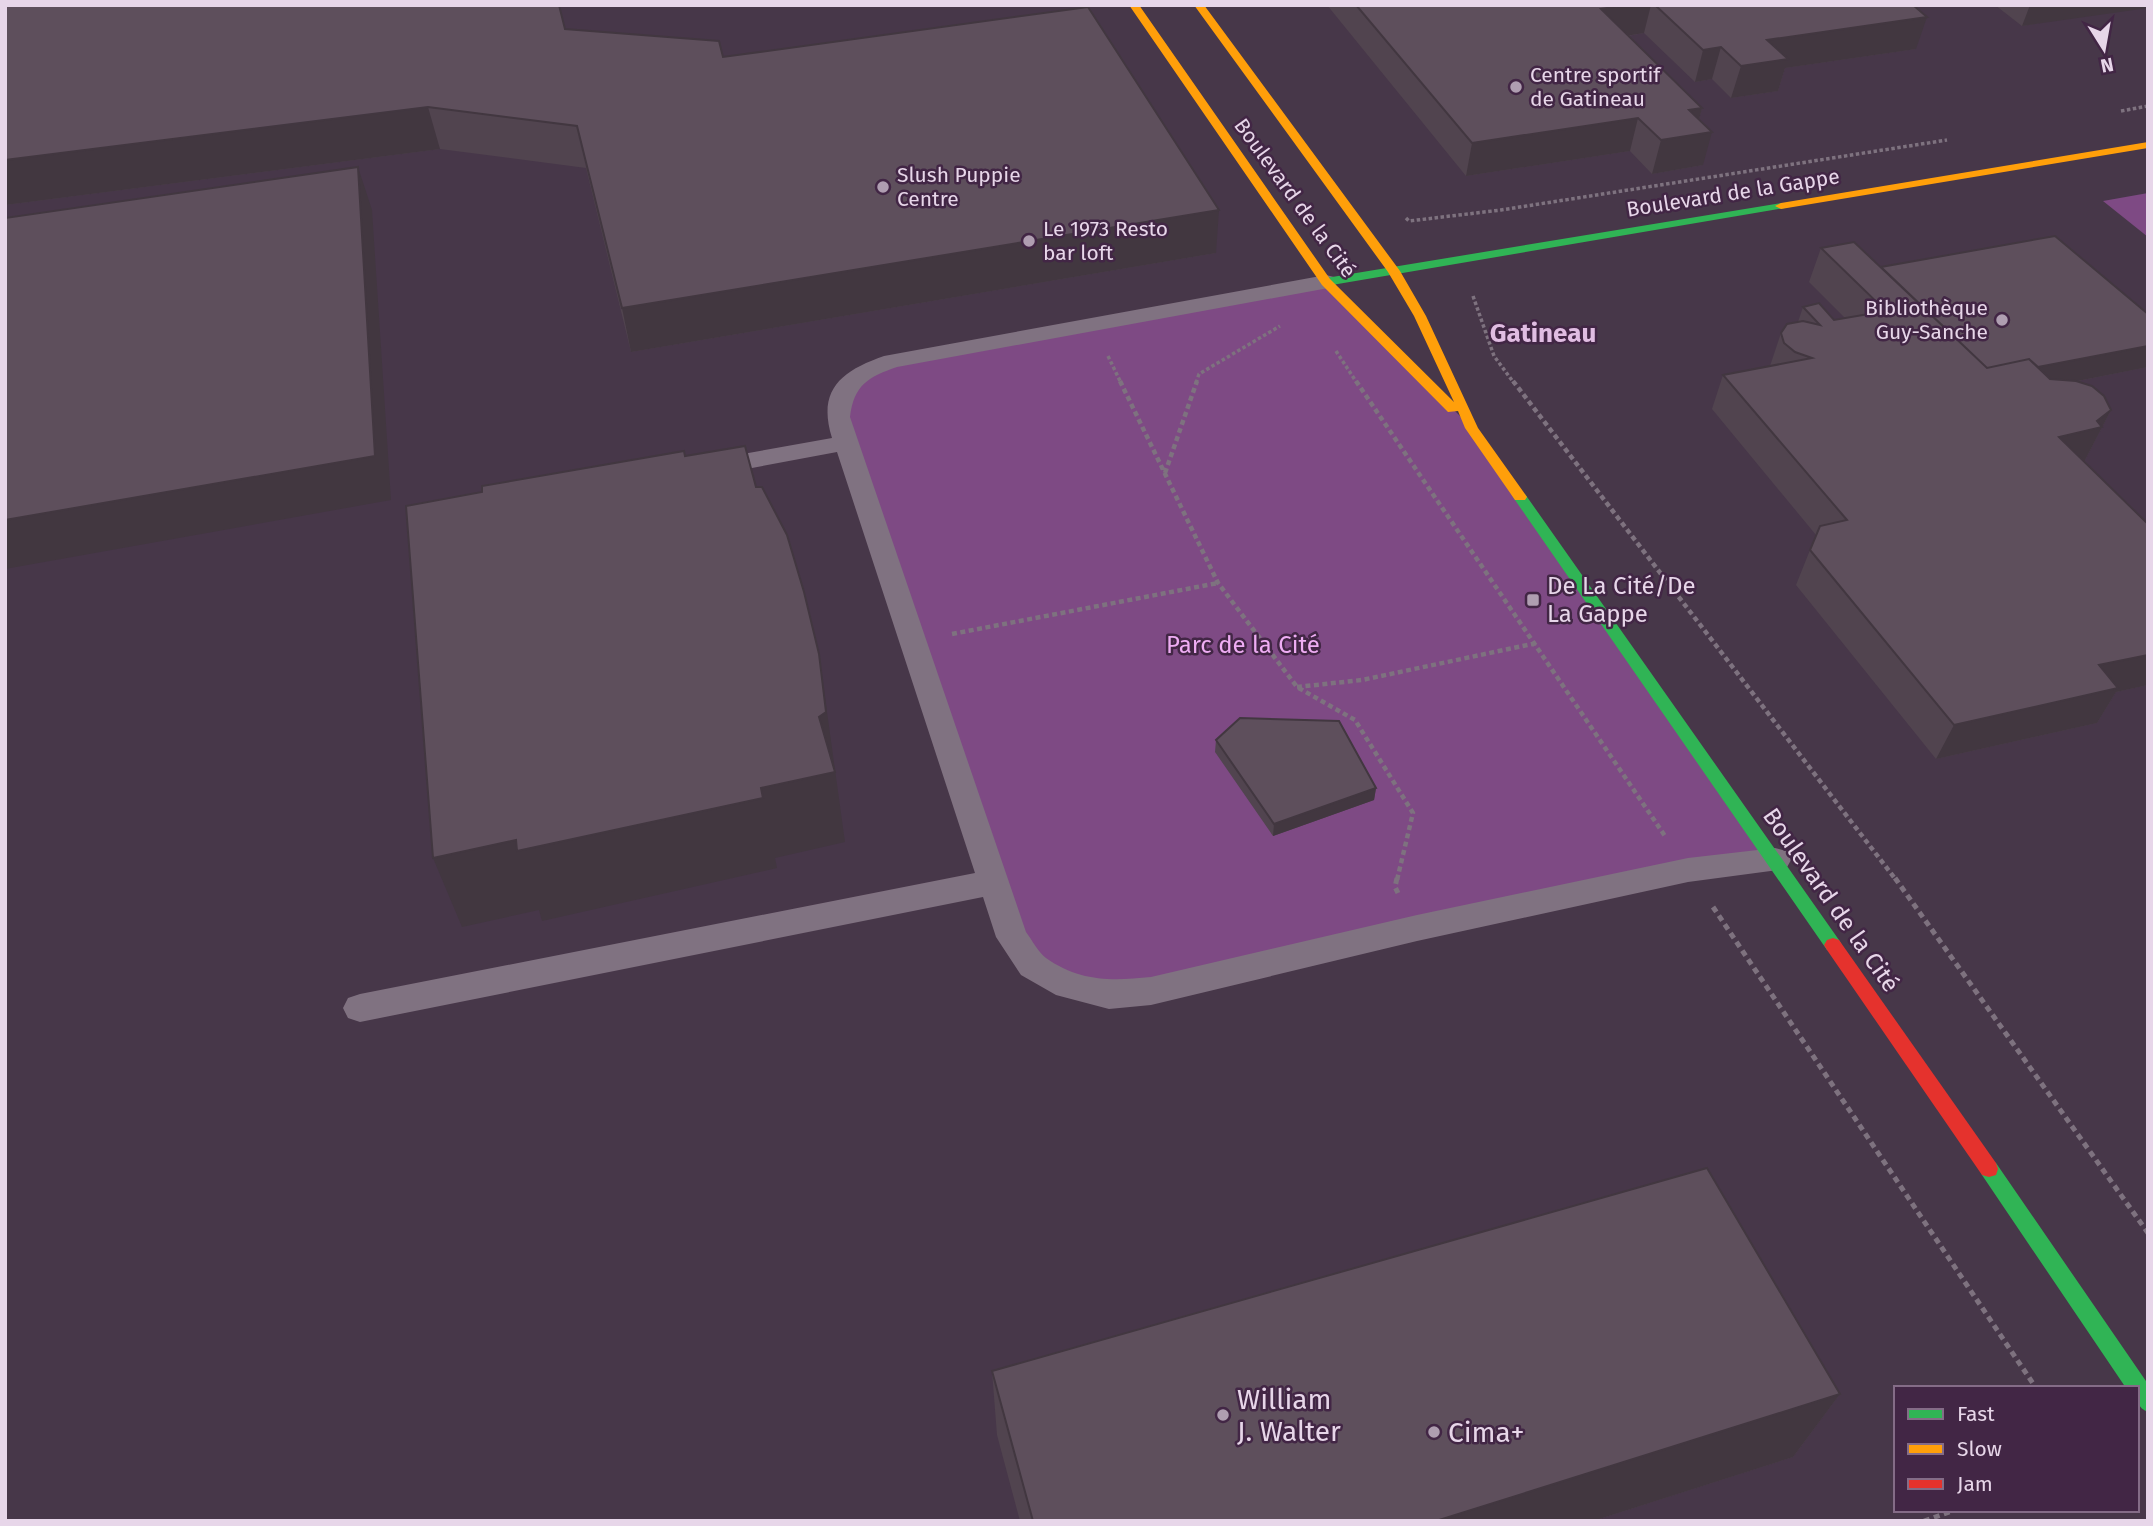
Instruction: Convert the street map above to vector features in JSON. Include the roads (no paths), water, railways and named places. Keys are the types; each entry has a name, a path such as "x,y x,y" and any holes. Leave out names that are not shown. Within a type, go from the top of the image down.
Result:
{"street":[{"name":"Boulevard de la Cité","path":"1134,5 1326,282 1472,428 1965,1133 2137,1386"},
{"name":"Boulevard de la Cité","path":"1199,5 1394,271 1420,316 1472,428"},
{"name":"Boulevard de la Gappe","path":"1326,282 2148,145"}],"lane":[{"path":"1326,282 892,361 866,369 849,384 838,400 838,417 846,443 1012,937 1033,966 1068,985 1109,995 1151,991 1417,928 1688,870 1775,860"},
{"path":"683,472 846,443"},
{"path":"360,1008 994,883"}],"place":[{"name":"Centre sportif de Gatineau","path":"1516,87"},
{"name":"Slush Puppie Centre","path":"883,187"},
{"name":"Le 1973 Resto bar loft","path":"1029,241"},
{"name":"Bibliothèque Guy-Sanche","path":"2002,320"},
{"name":"De La Cité/De La Gappe","path":"1533,600"},
{"name":"William J. Walter","path":"1223,1415"},
{"name":"Cima+","path":"1434,1432"}],"district":[{"name":"Gatineau","path":"1543,333"}],"park label":[{"name":"Parc de la Cité","path":"1243,645"}]}
